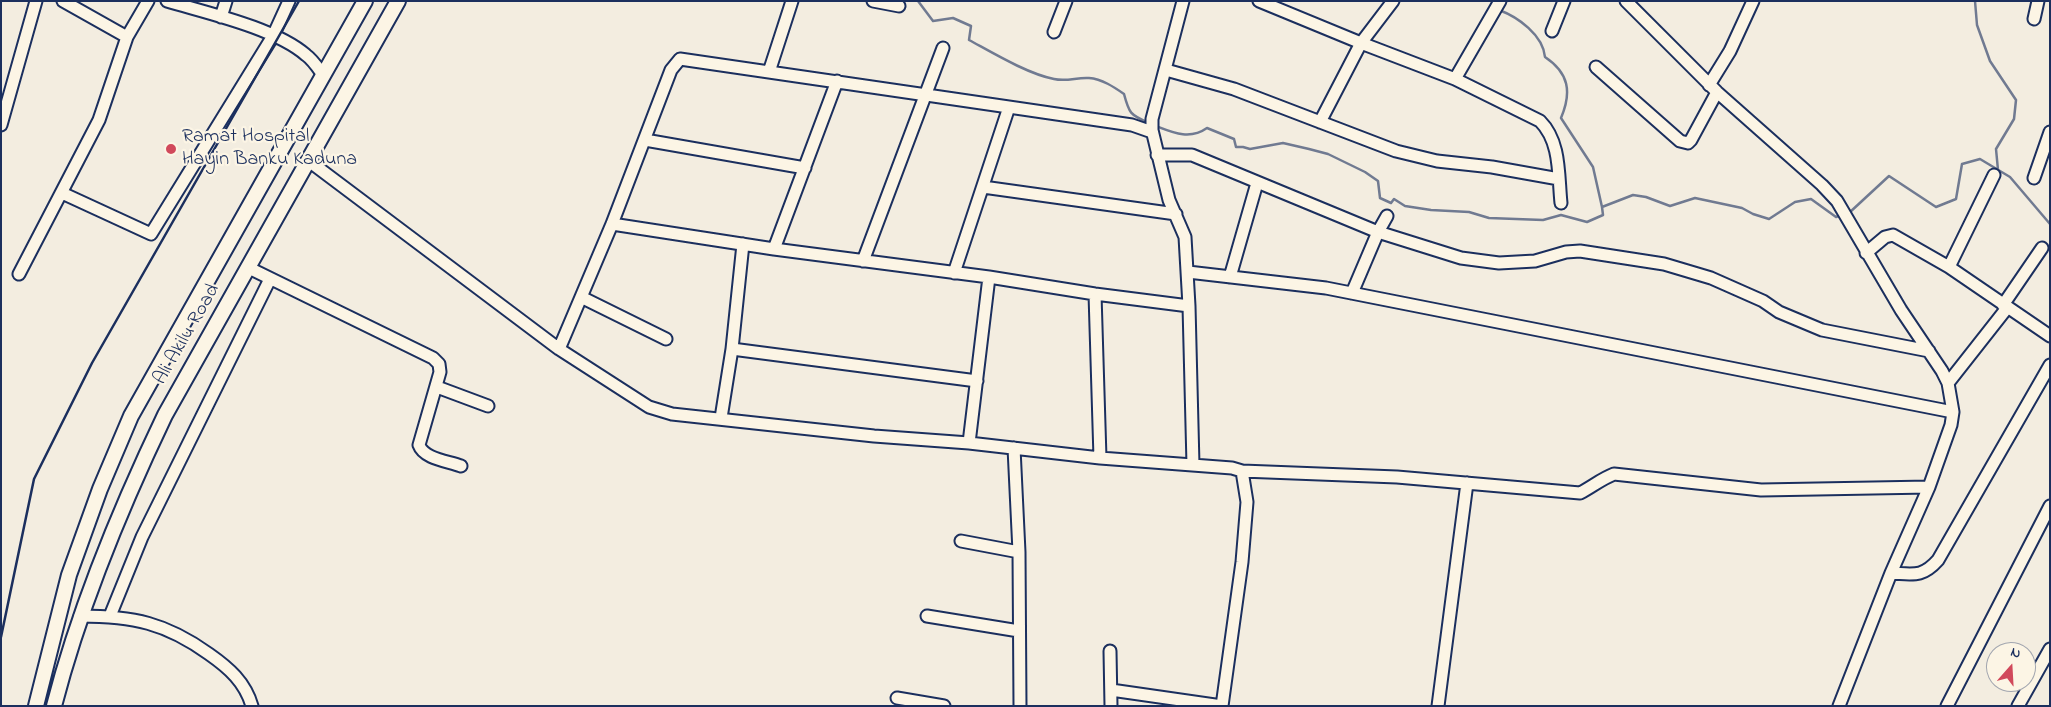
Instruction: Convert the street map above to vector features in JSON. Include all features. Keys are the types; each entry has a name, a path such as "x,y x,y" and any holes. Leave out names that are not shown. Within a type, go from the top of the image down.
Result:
{"main road":[{"name":"Ali Akilu Road","path":"36,706 69,575 100,489 131,416 365,1"},
{"name":"Ali Akilu Road","path":"54,706 80,616 133,482 165,415 398,1"}],"street":[{"path":"1,125 36,1"},
{"path":"63,1 127,38"},
{"path":"19,274 99,120 127,38 148,1"},
{"path":"167,1 235,21 273,36 306,54 323,75"},
{"path":"221,17 226,1"},
{"path":"62,193 151,234 273,36 289,1"},
{"path":"769,72 792,1"},
{"path":"873,1 899,6"},
{"path":"1054,32 1066,1"},
{"path":"1183,1 1152,127 1169,200 1185,237 1188,272 1193,465"},
{"path":"1259,1 1275,4 1361,43 1455,79 1540,121 1555,145 1561,203"},
{"path":"1320,122 1361,43 1393,1"},
{"path":"1552,31 1564,1"},
{"path":"1626,1 1713,88 1822,185 1837,201 1866,253 1901,310 1930,351 1948,383 1953,412 1951,425 1929,487 1891,573 1839,706"},
{"path":"1596,67 1680,141 1688,143 1691,140 1752,1"},
{"path":"2034,19 2038,1"},
{"path":"1455,79 1498,5"},
{"path":"863,261 942,48"},
{"path":"560,349 612,224 671,70 680,59 1152,127"},
{"path":"1166,70 1234,89 1396,151 1437,161 1492,167 1559,179"},
{"path":"774,249 837,81"},
{"path":"954,273 1009,107"},
{"path":"2034,178 2050,132"},
{"path":"645,140 805,168"},
{"path":"1157,155 1192,156 1378,232 1461,258 1499,263 1536,261 1566,252 1580,251 1664,264 1711,278 1764,301 1779,312 1822,330 1930,351"},
{"path":"309,161 560,349 649,407 672,414 721,418 837,433 969,443 1100,458 1232,468 1242,471 1397,477 1580,493 1592,487 1602,478 1614,474 1761,490 1929,487"},
{"path":"1949,267 1994,175"},
{"path":"1230,277 1257,183"},
{"path":"983,187 1176,214"},
{"path":"1352,293 1378,232 1387,216"},
{"path":"612,224 774,249 989,277 1095,294 1189,306"},
{"path":"1866,253 1885,237 1893,235 1949,267 2050,336"},
{"path":"721,418 732,349 743,244"},
{"path":"1948,383 2005,307 2042,248"},
{"path":"249,268 433,358 439,364 440,372 419,445 421,450 427,455 461,466"},
{"path":"1188,272 1326,288 1953,412"},
{"path":"969,443 989,277"},
{"path":"110,616 142,537 270,279"},
{"path":"1095,294 1100,458"},
{"path":"581,297 666,339"},
{"path":"732,349 977,381"},
{"path":"1891,573 1920,574 1928,571 1938,560 2050,365"},
{"path":"437,387 488,406"},
{"path":"1014,448 1019,552 1020,706"},
{"path":"1111,690 1222,706 1242,562 1247,502 1242,471"},
{"path":"1438,706 1468,483"},
{"path":"1947,706 2050,506"},
{"path":"961,541 1019,552"},
{"path":"80,616 110,616 155,624 192,642 224,665 242,683 252,706"},
{"path":"927,616 1020,631"},
{"path":"2018,706 2050,649"},
{"path":"1110,651 1111,706"},
{"path":"897,698 944,706"}],"waterway":[{"path":"918,1 933,21 953,18 971,26 969,40 1022,68 1054,79 1089,78 1108,84 1124,94 1131,113 1149,123"},
{"path":"1975,1 1977,25 1990,61 2016,100 2014,119 1996,149 1998,170"},
{"path":"1499,10 1514,17 1535,34 1540,41 1545,57 1564,76 1567,100 1561,118 1593,167 1602,207 1633,195 1646,197 1670,206 1695,198 1742,208 1769,219 1795,202 1811,199 1836,217 1841,215"},
{"path":"1156,126 1182,134 1194,134 1207,128 1234,139 1236,147 1250,149 1283,143 1328,154 1365,172 1378,181 1380,198 1391,203 1394,199 1405,206 1431,210 1469,212 1489,218 1543,220 1561,215 1587,222 1603,215 1602,207"},
{"path":"1849,213 1889,176 1936,207 1956,199 1962,164 1980,159 2010,177 2050,224"}],"railway":[{"path":"1,637 34,479 92,363 299,1"}],"place":[{"name":"Ramat Hospital Hayin Banku Kaduna","path":"171,149"}]}
